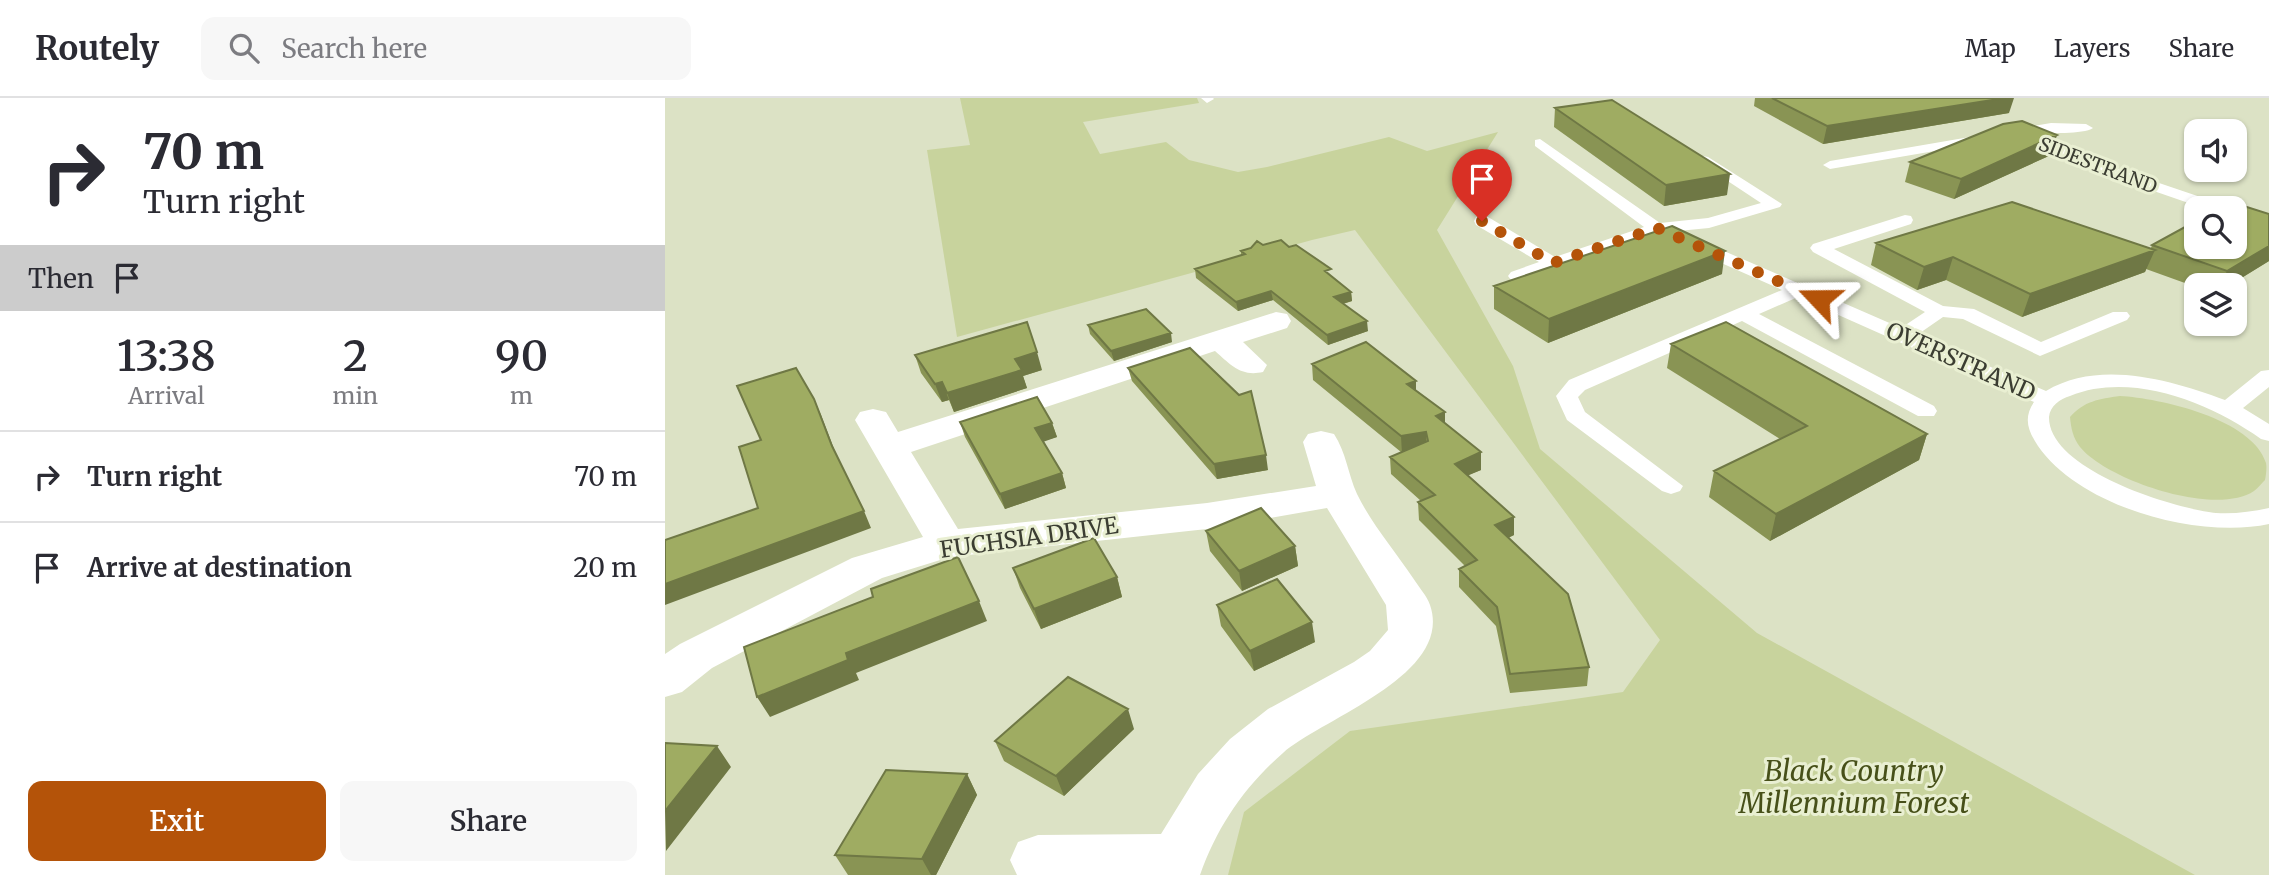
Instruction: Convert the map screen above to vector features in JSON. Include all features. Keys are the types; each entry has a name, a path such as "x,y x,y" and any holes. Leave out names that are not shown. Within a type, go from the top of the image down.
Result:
{"street":[{"path":"947,544 881,433 1220,340 1276,321"},
{"path":"1220,340 1251,365"},
{"path":"1038,860 1174,867 1189,829 1227,774 1286,723 1361,684 1394,656 1411,632 1408,605 1338,494 1321,442"},
{"name":"FUCHSIA DRIVE","path":"665,679 696,656 867,568 947,544 1207,516 1338,494"}],"lane":[{"path":"1830,165 2051,127 2086,128"},
{"name":"SIDESTRAND","path":"2018,133 2098,167 2184,196"},
{"name":"OVERSTRAND","path":"1540,142 1657,228 2046,399"},
{"path":"1517,276 1657,228 1709,223 1775,204 1693,153"},
{"path":"1905,220 1819,248 1939,311 1967,313 2040,350 2120,316"},
{"path":"1482,221 1553,263"},
{"path":"1671,486 1575,415 1567,396 1577,385 1798,290"},
{"path":"1903,336 1939,311"},
{"path":"1744,314 1926,411"},
{"path":"2228,409 2269,376"},
{"name":"OVERSTRAND","path":"2269,434 2228,409 2192,395 2120,382 2089,383 2064,389 2046,399 2038,416 2042,436 2060,458 2090,481 2131,500 2177,514 2223,521 2269,516"}],"green space":[{"name":"Black Country Millennium Forest","path":"960,98 1197,98 1199,103 1083,122 1100,154 1166,142 1189,160 1238,172 1389,137 1427,151 1498,132 1437,230 1513,366 1540,449 1757,633 2195,875 1228,875 1244,812 1350,731 1623,692 1660,640 1355,230 957,337 927,150 970,145"},
{"path":"2120,396 2180,406 2224,423 2243,434 2258,448 2266,463 2265,480 2254,491 2236,498 2214,500 2163,491 2113,471 2080,447 2073,433 2070,417 2086,404"}],"building":[{"path":"1772,98 2005,98 1827,126"},
{"path":"1612,100 1730,174 1666,185 1555,108"},
{"path":"2022,121 2057,135 1961,179 1910,162 2003,124"},
{"path":"2012,202 2155,250 2030,294 1953,257 1924,267 1876,243"},
{"path":"2247,207 2269,214 2269,246 2227,271 2192,259 2247,259"},
{"path":"1672,226 1725,251 1549,319 1494,286"},
{"path":"2184,228 2184,256 2152,245"},
{"path":"1281,240 1289,247 1296,245 1331,269 1325,271 1351,292 1334,297 1367,321 1327,335 1271,291 1236,302 1195,269 1245,254 1241,251 1251,248 1257,241 1263,245"},
{"path":"1146,309 1171,333 1111,351 1088,325"},
{"path":"1027,322 1037,352 1015,359 1022,370 947,393 942,382 935,384 915,355"},
{"path":"1726,322 1927,434 1776,514 1714,471 1807,426 1671,344"},
{"path":"1366,342 1416,381 1407,384 1445,412 1436,416 1481,452 1455,464 1514,517 1495,525 1568,594 1589,667 1510,674 1497,607 1459,569 1477,560 1418,502 1435,495 1390,457 1428,441 1426,432 1401,436 1312,364"},
{"path":"1190,348 1239,395 1251,391 1266,455 1214,464 1128,368"},
{"path":"796,368 814,399 832,446 864,511 665,584 665,540 758,508 739,447 761,440 737,386"},
{"path":"1037,397 1052,423 1035,428 1062,473 1000,494 960,422"},
{"path":"1261,508 1295,546 1239,571 1206,531"},
{"path":"1094,538 1117,577 1034,609 1013,568"},
{"path":"958,557 979,601 846,653 848,660 757,697 744,647 873,597 871,589"},
{"path":"1277,579 1312,622 1250,651 1217,605"},
{"path":"1068,677 1128,709 1056,776 995,741"},
{"path":"665,743 717,746 665,811"},
{"path":"886,770 967,774 922,859 835,855"}],"route":[{"path":"1482,221 1553,263 1657,228 1819,299"}]}
